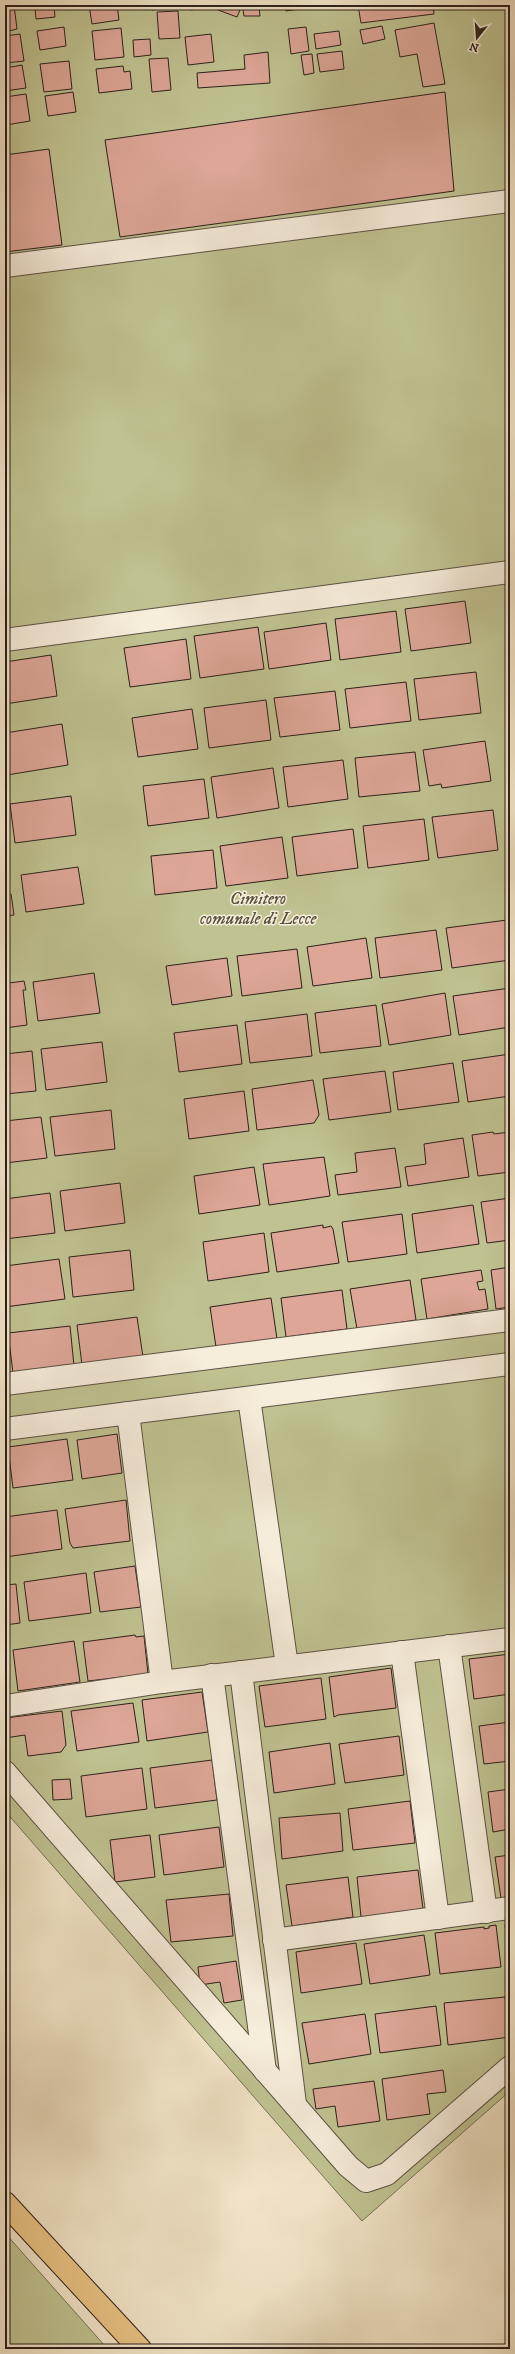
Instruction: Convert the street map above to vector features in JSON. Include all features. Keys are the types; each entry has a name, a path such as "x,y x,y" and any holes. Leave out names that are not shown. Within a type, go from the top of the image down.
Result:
{"main road":[{"path":"5,2203 140,2349"}],"lane":[{"path":"5,266 510,201"},
{"path":"5,640 510,572"},
{"path":"5,1384 510,1320"},
{"path":"5,1429 510,1364"},
{"path":"249,1398 287,1666"},
{"path":"128,1413 162,1682"},
{"path":"5,1706 212,1675 510,1639"},
{"path":"449,1646 486,1912"},
{"path":"402,1652 438,1918"},
{"path":"241,1672 295,2104"},
{"path":"212,1675 265,2071"},
{"path":"5,1772 348,2166 366,2180 387,2174 510,2067"},
{"path":"274,1940 510,1908"}],"green space":[{"name":"Cimitero comunale di Lecce","path":"5,5 510,5 510,2091 362,2221 5,1811"},
{"path":"5,2233 105,2346 108,2349 5,2349"}],"building":[{"path":"14,5 17,29 5,32 5,7"},
{"path":"54,5 55,17 36,19 35,7"},
{"path":"89,5 117,5 119,20 92,24"},
{"path":"151,5 179,5 179,6 152,10"},
{"path":"190,5 208,5 208,7 191,10"},
{"path":"220,5 242,5 237,17 218,10"},
{"path":"246,5 259,5 260,16 244,16 243,10"},
{"path":"285,5 318,5 318,6 286,11"},
{"path":"358,5 433,5 434,14 361,23"},
{"path":"178,11 180,38 159,39 157,12"},
{"path":"434,23 445,84 423,87 417,54 400,57 395,30"},
{"path":"382,26 385,39 363,44 360,30"},
{"path":"64,27 66,46 40,50 37,31"},
{"path":"306,27 309,51 291,54 288,29"},
{"path":"121,28 124,57 95,60 92,31"},
{"path":"339,31 341,45 316,49 314,34"},
{"path":"20,34 24,61 5,63 5,36"},
{"path":"211,34 214,62 188,65 185,37"},
{"path":"150,39 151,55 134,57 133,40"},
{"path":"342,51 344,69 320,72 317,54"},
{"path":"268,52 270,83 198,88 197,73 245,69 244,55"},
{"path":"312,54 314,73 304,75 301,55"},
{"path":"168,58 171,90 152,92 149,59"},
{"path":"69,61 72,89 44,92 40,64"},
{"path":"22,65 26,88 5,91 5,68"},
{"path":"123,66 124,72 130,71 132,89 99,93 96,69"},
{"path":"73,92 76,112 48,116 45,96"},
{"path":"445,92 454,191 120,237 105,140"},
{"path":"26,94 30,121 6,125 5,97"},
{"path":"49,149 62,245 5,252 5,155"},
{"path":"465,601 471,643 411,651 405,609"},
{"path":"396,611 401,652 340,660 335,619"},
{"path":"326,623 331,660 269,669 264,632"},
{"path":"258,627 264,669 200,678 194,636"},
{"path":"186,639 191,679 130,687 124,648"},
{"path":"51,655 57,696 5,704 5,662"},
{"path":"476,672 481,713 419,720 414,679"},
{"path":"406,682 411,721 350,728 345,689"},
{"path":"335,691 340,730 280,737 274,698"},
{"path":"266,700 271,740 209,748 204,708"},
{"path":"192,709 198,749 138,757 132,718"},
{"path":"62,724 68,765 7,775 5,733"},
{"path":"485,741 491,781 442,788 441,784 429,786 423,750"},
{"path":"415,752 420,791 359,797 355,758"},
{"path":"343,760 348,799 288,807 283,767"},
{"path":"273,768 279,808 217,818 211,777"},
{"path":"204,779 209,818 148,826 143,786"},
{"path":"71,796 76,835 15,843 10,804"},
{"path":"493,810 498,850 438,858 432,817"},
{"path":"424,819 429,860 368,868 363,826"},
{"path":"353,829 358,868 297,876 292,837"},
{"path":"282,837 288,878 226,886 220,846"},
{"path":"213,850 217,888 155,895 151,856"},
{"path":"78,867 84,904 26,912 21,875"},
{"path":"11,894 14,915 5,916 5,895"},
{"path":"507,920 510,960 452,968 446,928"},
{"path":"436,930 442,970 380,978 375,938"},
{"path":"366,938 372,978 313,986 307,947"},
{"path":"297,949 302,988 242,996 237,956"},
{"path":"227,958 232,996 172,1005 166,966"},
{"path":"94,973 100,1013 38,1021 33,982"},
{"path":"24,981 26,990 23,990 27,1025 5,1028 5,988 10,987 9,983"},
{"path":"510,988 510,1027 459,1035 453,996"},
{"path":"445,993 451,1035 389,1045 382,1004"},
{"path":"376,1005 381,1046 320,1053 315,1013"},
{"path":"307,1014 312,1056 250,1063 245,1022"},
{"path":"237,1025 242,1064 179,1072 174,1033"},
{"path":"102,1042 107,1082 46,1090 41,1049"},
{"path":"32,1051 36,1091 5,1094 5,1054"},
{"path":"510,1054 510,1096 468,1102 462,1061"},
{"path":"453,1063 459,1102 398,1110 393,1072"},
{"path":"385,1071 391,1112 329,1120 323,1079"},
{"path":"313,1080 319,1115 314,1123 257,1130 252,1089"},
{"path":"244,1091 249,1131 189,1139 184,1099"},
{"path":"111,1110 115,1149 55,1156 50,1117"},
{"path":"41,1117 47,1158 5,1163 5,1121"},
{"path":"493,1132 494,1134 510,1132 510,1172 478,1176 472,1135"},
{"path":"463,1138 469,1177 408,1186 405,1167 426,1164 424,1144"},
{"path":"395,1148 401,1187 338,1195 335,1175 357,1172 355,1153"},
{"path":"324,1157 330,1196 269,1205 263,1164"},
{"path":"254,1167 260,1205 199,1214 194,1176"},
{"path":"120,1183 125,1223 65,1231 60,1191"},
{"path":"50,1193 55,1233 5,1239 5,1199"},
{"path":"510,1198 510,1240 487,1243 481,1202"},
{"path":"473,1205 479,1244 417,1253 412,1214"},
{"path":"402,1214 407,1254 348,1262 342,1222"},
{"path":"323,1225 323,1228 331,1226 333,1229 339,1263 277,1272 271,1233"},
{"path":"264,1233 269,1272 208,1281 203,1242"},
{"path":"130,1250 134,1290 73,1297 69,1257"},
{"path":"59,1259 65,1299 5,1307 5,1266"},
{"path":"510,1267 510,1307 496,1309 491,1270"},
{"path":"481,1270 483,1281 477,1282 479,1290 485,1289 488,1309 427,1319 421,1279"},
{"path":"410,1280 416,1320 357,1329 350,1289"},
{"path":"342,1290 347,1329 286,1337 281,1298"},
{"path":"271,1298 277,1339 216,1347 210,1307"},
{"path":"137,1317 143,1357 82,1365 77,1325"},
{"path":"70,1326 74,1366 13,1373 8,1333"},
{"path":"117,1434 122,1473 82,1479 77,1440"},
{"path":"67,1439 73,1480 13,1488 8,1447"},
{"path":"126,1500 130,1541 73,1548 70,1543 65,1509"},
{"path":"57,1510 62,1549 5,1557 5,1517"},
{"path":"135,1566 141,1607 100,1612 94,1572"},
{"path":"86,1573 91,1613 29,1621 24,1582"},
{"path":"16,1584 20,1623 5,1625 5,1585"},
{"path":"135,1635 136,1637 144,1636 148,1674 88,1681 83,1642"},
{"path":"74,1641 80,1682 18,1691 13,1650"},
{"path":"510,1654 510,1694 474,1699 469,1659"},
{"path":"391,1668 396,1708 338,1715 334,1717 329,1677"},
{"path":"321,1678 326,1719 265,1727 259,1686"},
{"path":"202,1692 208,1732 147,1741 142,1700"},
{"path":"133,1703 139,1742 77,1751 71,1711"},
{"path":"62,1711 66,1745 61,1752 28,1756 25,1735 5,1738 5,1718"},
{"path":"510,1722 510,1761 484,1764 479,1726"},
{"path":"399,1736 404,1775 345,1783 339,1744"},
{"path":"330,1743 335,1784 274,1793 269,1752"},
{"path":"212,1760 217,1800 155,1808 150,1768"},
{"path":"142,1768 147,1809 86,1817 81,1776"},
{"path":"70,1779 72,1799 53,1800 52,1780"},
{"path":"510,1789 510,1829 493,1832 488,1792"},
{"path":"410,1801 415,1843 353,1850 348,1809"},
{"path":"340,1813 343,1851 282,1859 279,1818"},
{"path":"219,1827 224,1867 164,1875 159,1835"},
{"path":"150,1835 155,1877 115,1882 110,1840"},
{"path":"510,1855 510,1897 501,1898 495,1857"},
{"path":"418,1870 423,1909 361,1917 357,1877"},
{"path":"348,1877 353,1917 292,1926 286,1885"},
{"path":"229,1894 233,1936 171,1942 166,1900"},
{"path":"510,1924 510,1965 505,1925"},
{"path":"496,1925 501,1967 440,1974 435,1933 484,1927 484,1929 489,1928 489,1926"},
{"path":"424,1935 430,1975 370,1984 364,1944"},
{"path":"356,1943 362,1984 301,1993 296,1952"},
{"path":"236,1961 242,2000 224,2003 220,1982 200,1985 198,1967"},
{"path":"505,1997 510,2037 448,2045 444,2003"},
{"path":"436,2006 441,2045 380,2053 375,2014"},
{"path":"365,2014 371,2054 309,2064 302,2023"},
{"path":"443,2070 446,2092 427,2094 430,2114 387,2120 382,2079"},
{"path":"374,2081 380,2121 338,2127 335,2106 316,2109 313,2089"}]}
